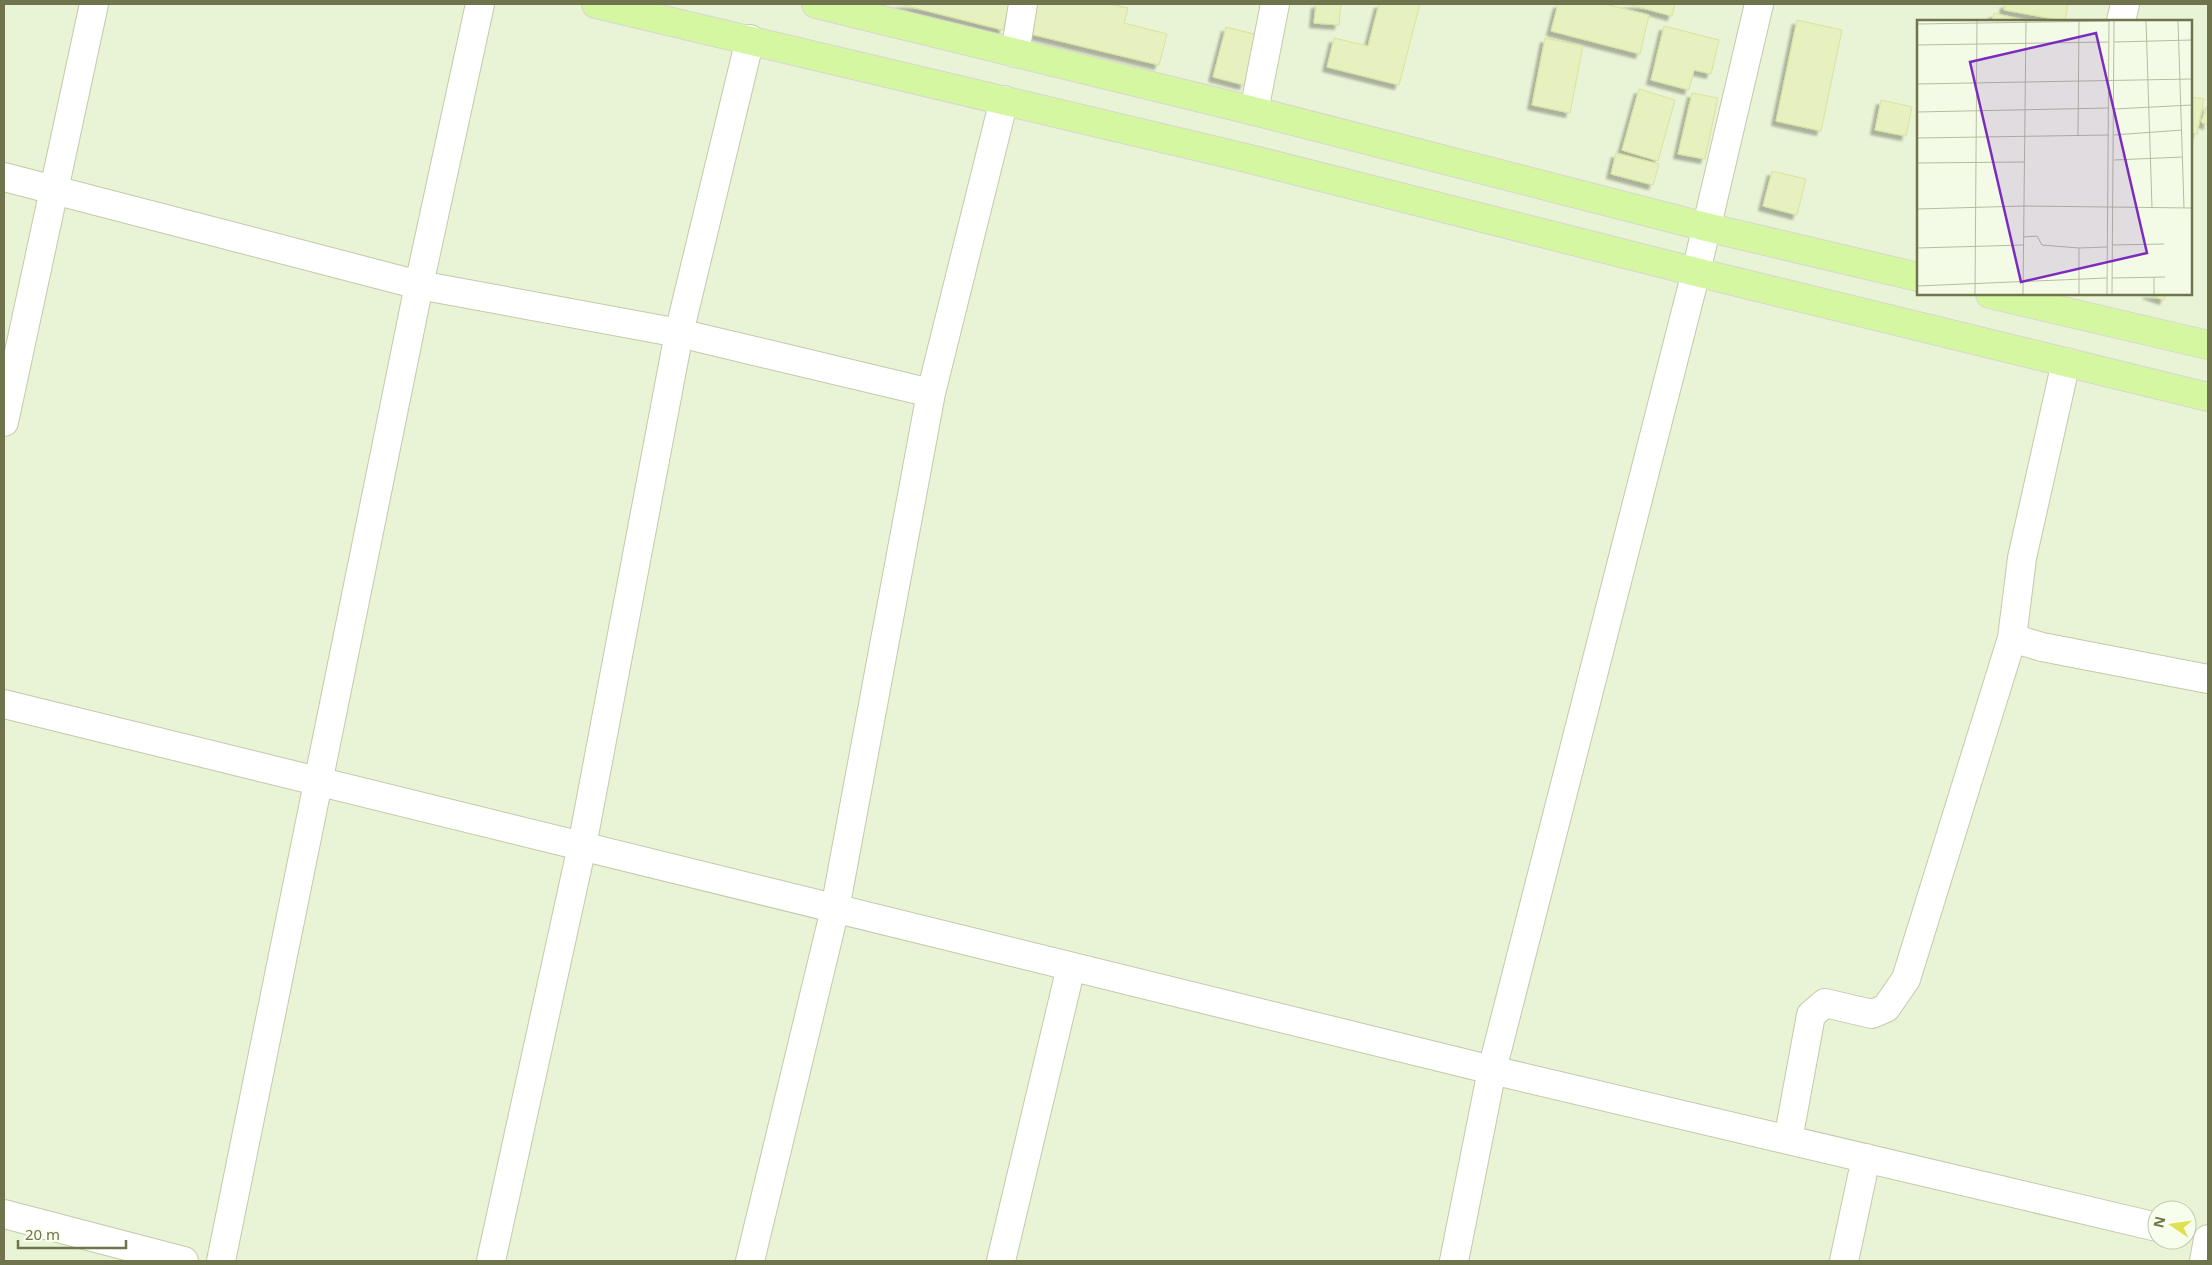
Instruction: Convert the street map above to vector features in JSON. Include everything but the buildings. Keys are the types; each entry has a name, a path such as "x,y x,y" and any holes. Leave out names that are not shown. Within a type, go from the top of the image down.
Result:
{"main road":[{"path":"596,4 750,39 1256,161 1696,272 2208,397"},
{"path":"816,4 1254,112 1706,227 1917,277"},
{"path":"1999,295 2060,302 2208,345"}],"street":[{"path":"4,422 94,4"},
{"path":"221,1261 419,285 480,4"},
{"path":"1015,53 1022,4"},
{"path":"1254,112 1275,4"},
{"path":"1454,1261 1492,1070 1696,272 1759,4"},
{"path":"2121,20 2125,4"},
{"path":"491,1261 582,846 680,333 750,39"},
{"path":"750,1261 836,909 931,393 1004,100"},
{"path":"4,177 419,285 680,333 931,393"},
{"path":"1788,1140 1811,1015 1824,1003 1872,1014 1886,1008 1906,979 2012,638 2022,558 2066,362"},
{"path":"2012,638 2042,647 2208,679"},
{"path":"4,704 1492,1070 2147,1225"},
{"path":"1001,1261 1071,967"},
{"path":"1844,1261 1866,1158"},
{"path":"4,1214 184,1261"},
{"path":"2204,1261 2208,1239"}],"shaded area":[{"path":"4,4 2208,4 2208,1261 4,1261"}]}
